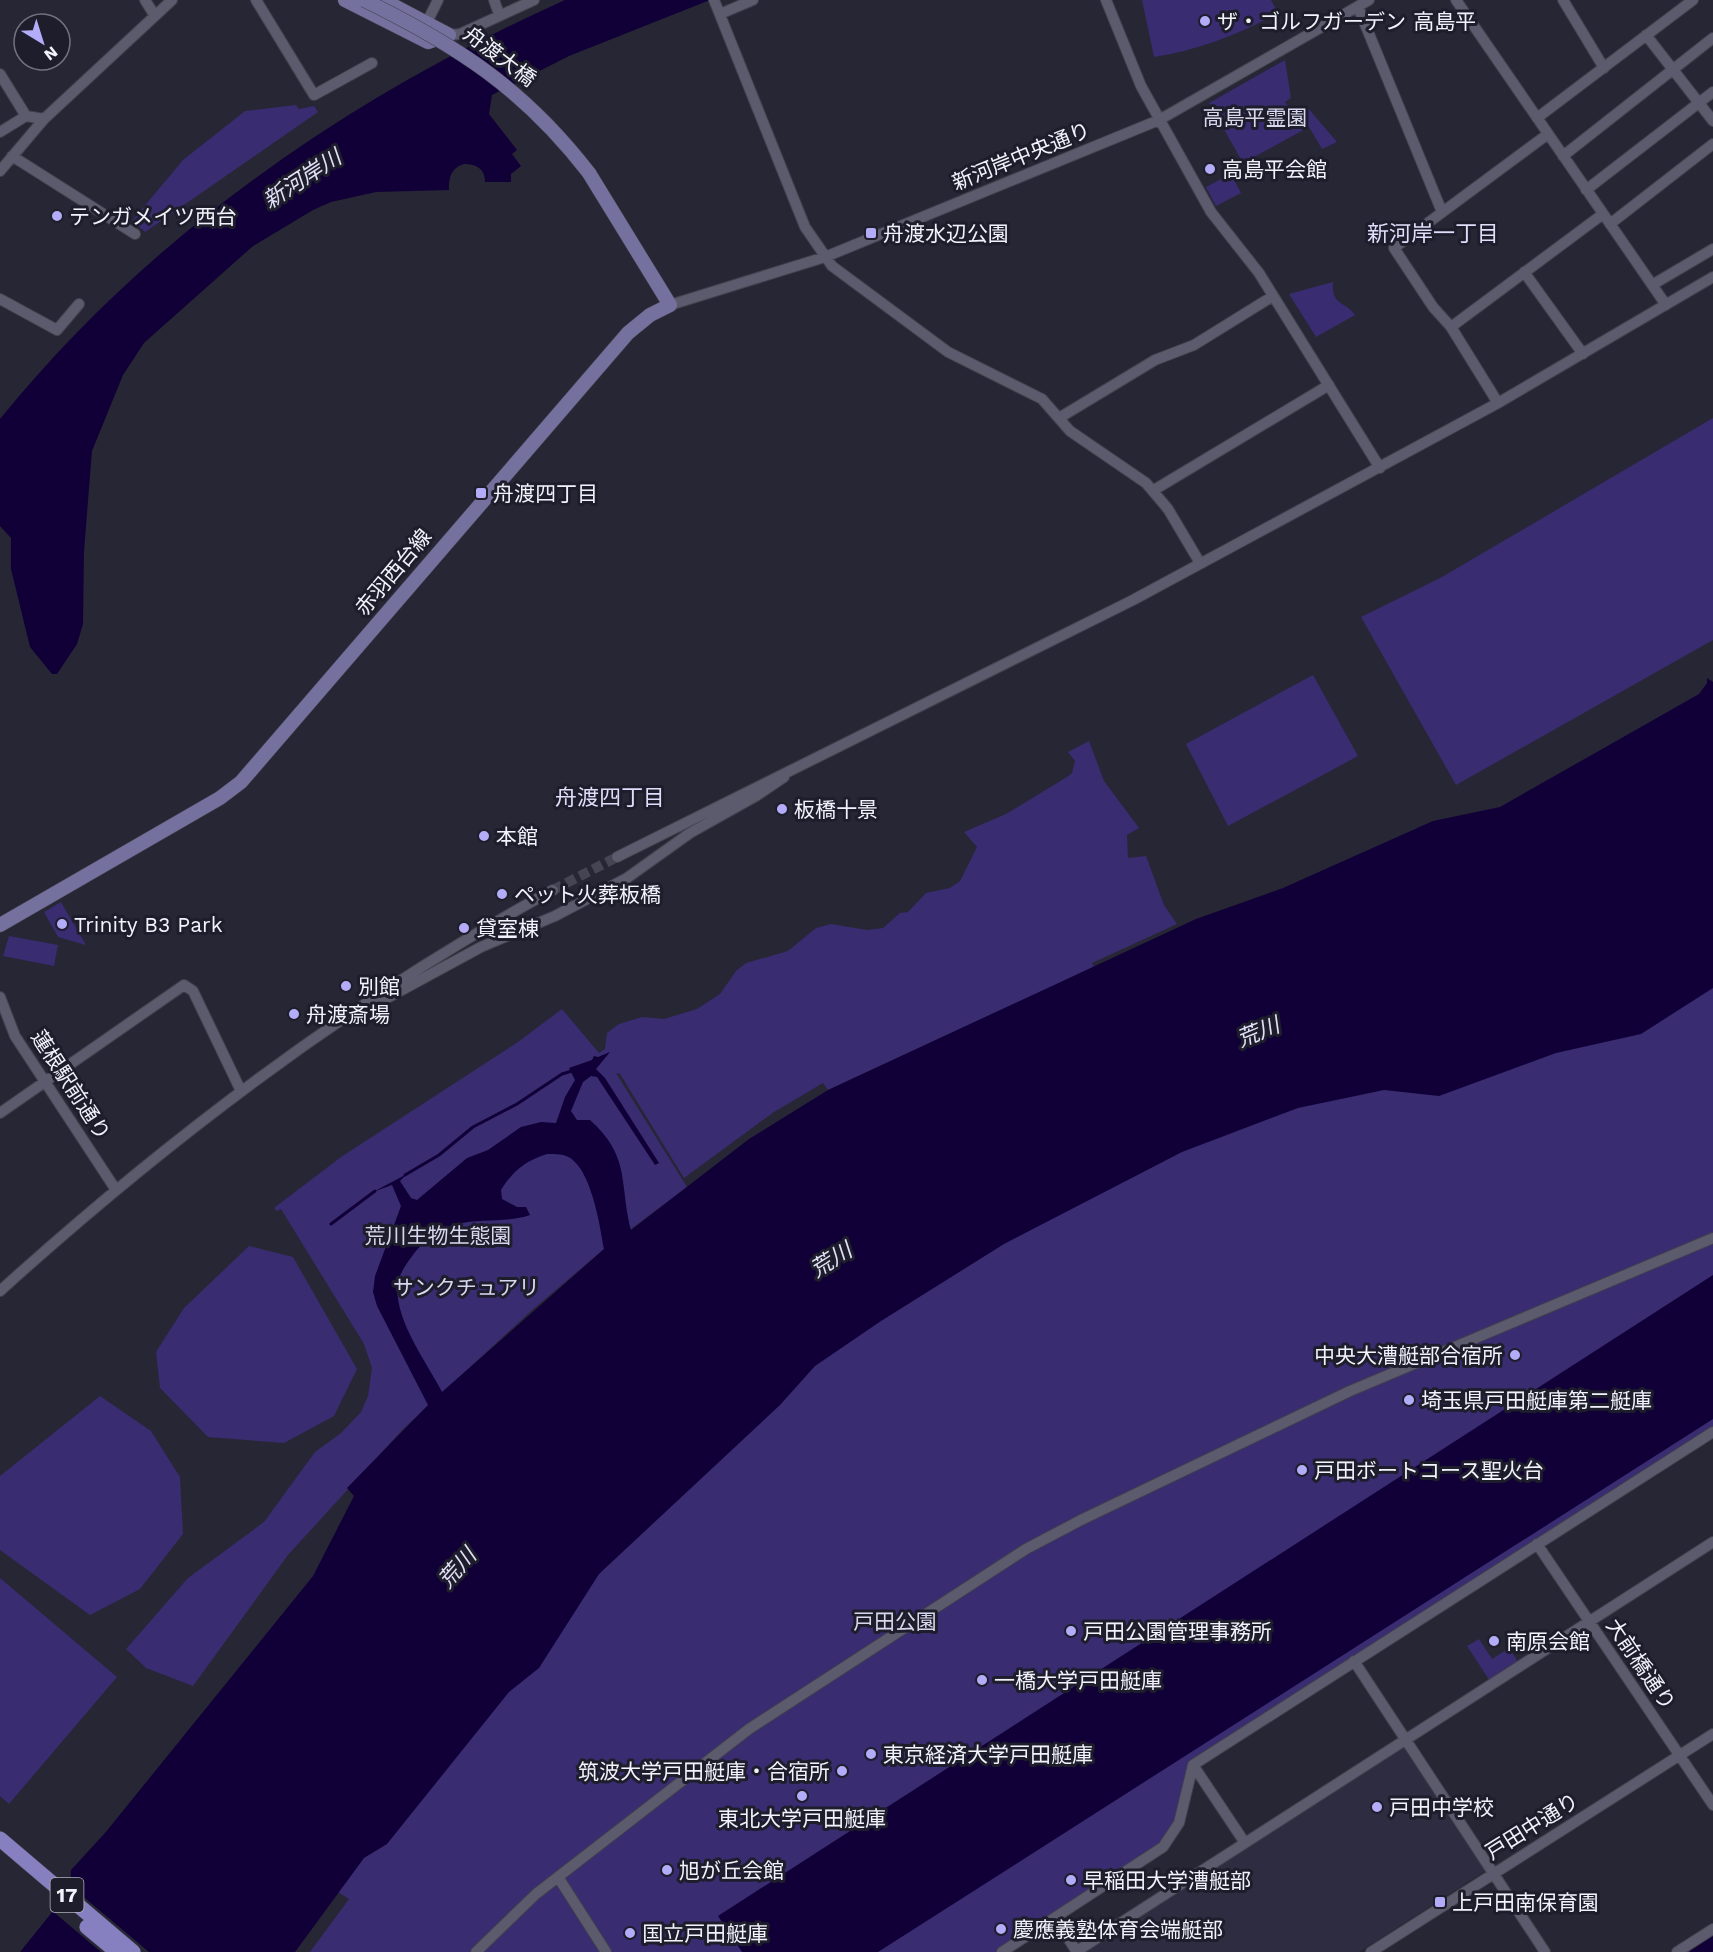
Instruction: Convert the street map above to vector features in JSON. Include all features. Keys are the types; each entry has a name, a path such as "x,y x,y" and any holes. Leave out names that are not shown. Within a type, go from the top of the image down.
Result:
{"highway":[{"name":"17","path":"0,1839 133,1952"},
{"name":"17","path":"0,1852 117,1952"}],"main road":[{"path":"345,0 428,42 449,35"},
{"name":"舟渡大橋","path":"364,0 447,43 511,89 556,132 589,173 670,305"},
{"path":"383,0 449,35"},
{"name":"赤羽西台線","path":"0,925 220,798 241,782 628,333 650,315 670,305"}],"street":[{"path":"145,0 155,16"},
{"path":"0,171 44,119 172,0"},
{"path":"256,0 314,95 372,63"},
{"path":"427,22 438,0"},
{"path":"494,0 499,14"},
{"path":"449,35 460,33 534,0"},
{"path":"753,0 718,8 805,227 832,266 948,352 1042,399 1078,437 1154,490 1200,563"},
{"path":"1106,0 1141,86 1211,212 1259,273 1380,468"},
{"name":"新河岸中央通り","path":"670,305 825,257 1160,120 1369,0"},
{"path":"1456,0 1666,305"},
{"path":"1563,0 1604,68"},
{"path":"1537,118 1693,0"},
{"path":"1358,6 1442,212"},
{"path":"1646,35 1713,122"},
{"path":"1563,156 1713,38"},
{"path":"2,81 26,116"},
{"path":"1586,190 1713,92"},
{"path":"0,132 26,116 44,119"},
{"path":"1498,403 1451,327 1433,307 1394,248 1548,134"},
{"path":"1451,327 1524,272 1606,219 1713,144"},
{"path":"12,156 135,234"},
{"path":"1652,285 1713,249"},
{"path":"1524,272 1583,354"},
{"path":"617,856 1030,652 1380,468 1498,403 1713,277"},
{"path":"1059,418 1155,360 1194,345 1273,296"},
{"path":"0,299 57,330 79,304"},
{"path":"1154,490 1329,385"},
{"path":"375,996 389,997 472,951 555,916 627,878 690,832 779,783 791,769"},
{"path":"0,1291 116,1190 241,1091 375,996 468,938 553,890"},
{"path":"0,1113 184,985 193,991 241,1091"},
{"name":"蓮根駅前通り","path":"0,997 15,1036 116,1190"},
{"path":"476,1952 513,1914 558,1877 776,1709 1040,1542 1360,1387 1713,1238"},
{"path":"1002,1952 1162,1847 1179,1823 1193,1765 1713,1432"},
{"path":"1055,1918 1077,1952 1713,1542"},
{"name":"大前橋通り","path":"1537,1544 1713,1805"},
{"path":"1354,1661 1545,1952"},
{"name":"戸田中通り","path":"1371,1952 1713,1734"},
{"path":"1193,1765 1245,1843"},
{"path":"558,1877 606,1952"},
{"path":"1677,1952 1713,1929"}],"shaded area":[{"name":"戸田中学校","path":"1403,1746 1407,1747 1484,1866 1485,1871 1359,1952 1083,1952"}],"green space":[{"name":"ザ・ゴルフガーデン 高島平","path":"1142,0 1271,0 1278,13 1218,41 1154,57"},
{"name":"高島平霊園","path":"1285,60 1291,98 1285,102 1292,112 1307,107 1337,142 1322,149 1309,127 1243,163 1209,103"},
{"path":"296,105 299,109 314,106 318,112 145,232 132,221 183,160 245,111"},
{"path":"1231,174 1241,193 1216,206 1206,187"},
{"path":"1333,282 1336,299 1355,315 1316,337 1289,294"},
{"path":"1713,418 1713,640 1456,785 1361,617 1442,577"},
{"path":"1313,675 1358,756 1228,826 1186,744"},
{"path":"1089,741 1104,781 1139,828 1127,835 1128,858 1146,856 1164,905 1177,924 1092,963 1094,967 828,1090 823,1083 774,1112 684,1178 620,1074 616,1073 687,1187 604,1249 532,1310 403,1429 288,1555 193,1686 146,1668 126,1649 188,1578 264,1522 315,1452 341,1433 361,1412 368,1396 372,1368 364,1344 281,1209 277,1211 274,1208 341,1157 518,1042 562,1009 599,1053 605,1049 607,1033 619,1024 642,1017 664,1019 697,1009 720,994 736,971 746,963 788,951 816,928 831,924 867,930 883,928 900,913 908,912 926,893 950,888 960,881 977,847 964,832 1006,814 1067,777 1072,773 1075,761 1068,752"},
{"name":"戸田公園","path":"1713,850 1713,1429 1193,1765 1179,1823 1156,1851 1001,1952 310,1952 349,1899 237,1829 506,1511"},
{"name":"Trinity B3 Park","path":"61,902 86,945 58,937 44,912"},
{"path":"9,936 58,945 54,966 3,956"},
{"path":"249,1246 293,1257 357,1369 334,1416 284,1443 208,1437 160,1388 156,1352 184,1308"},
{"path":"100,1396 151,1431 180,1477 183,1534 140,1589 90,1615 0,1550 0,1476"},
{"path":"0,1578 117,1677 9,1804 0,1796"},
{"path":"1479,1639 1492,1659 1509,1648 1518,1662 1490,1681 1467,1646"}],"water":[{"name":"新河岸川","path":"565,0 710,0 569,56 492,95 489,114 517,150 512,154 521,166 511,174 511,182 485,182 484,174 479,168 464,164 456,168 452,174 449,190 376,192 331,202 313,210 253,246 144,343 123,375 92,451 84,551 83,624 77,644 57,674 52,674 30,647 11,569 11,538 0,526 0,419 59,352 122,289 188,230 258,176 331,126 407,80 485,38"},
{"name":"荒川","path":"1707,678 1713,682 1713,988 1641,1034 1556,1053 1439,1096 1384,1090 1298,1108 1182,1152 1004,1244 881,1321 815,1366 780,1405 599,1574 539,1668 509,1692 387,1844 364,1858 295,1952 20,1952 70,1890 71,1870 105,1833 313,1576 354,1496 347,1488 428,1405 377,1306 373,1292 375,1276 401,1206 392,1185 373,1192 407,1174 400,1181 411,1198 417,1200 467,1158 488,1150 521,1127 541,1122 556,1123 565,1097 575,1080 569,1068 592,1060 594,1056 598,1057 610,1052 596,1069 605,1078 659,1163 655,1165 597,1077 591,1076 583,1082 571,1111 577,1120 590,1120 612,1146 621,1171 631,1230 749,1139 828,1090 1196,919 1283,888 1433,821 1500,807 1699,694 1707,683","holes":["547,1154 566,1156 582,1171 593,1197 604,1249 442,1392 402,1315 397,1287 401,1273 420,1246 445,1228 466,1222 512,1219 530,1215 526,1207 517,1207 502,1199 501,1190 520,1168"]},
{"path":"1713,1275 1713,1419 878,1952 742,1952 718,1916"}],"pier":[{"path":"67,1883 149,1952 101,1952 50,1909 67,1889"}],"waterway":[{"path":"405,1175 439,1155 473,1127 517,1104 562,1074 572,1071"},
{"path":"331,1224 375,1191"},
{"path":"1698,1952 1713,1942"}],"tunnel":[{"path":"553,890 617,857"}],"place":[{"name":"ザ・ゴルフガーデン 高島平","path":"1205,21"},
{"name":"高島平会館","path":"1210,169"},
{"name":"テンガメイツ西台","path":"57,216"},
{"name":"舟渡水辺公園","path":"871,233"},
{"name":"舟渡四丁目","path":"481,493"},
{"name":"板橋十景","path":"782,809"},
{"name":"本館","path":"484,836"},
{"name":"ペット火葬板橋","path":"502,894"},
{"name":"Trinity B3 Park","path":"62,924"},
{"name":"貸室棟","path":"464,928"},
{"name":"別館","path":"346,986"},
{"name":"舟渡斎場","path":"294,1014"},
{"name":"中央大漕艇部合宿所","path":"1515,1355"},
{"name":"埼玉県戸田艇庫第二艇庫","path":"1409,1400"},
{"name":"戸田ボートコース聖火台","path":"1302,1470"},
{"name":"戸田公園管理事務所","path":"1071,1631"},
{"name":"南原会館","path":"1494,1641"},
{"name":"一橋大学戸田艇庫","path":"982,1680"},
{"name":"東京経済大学戸田艇庫","path":"871,1754"},
{"name":"筑波大学戸田艇庫・合宿所","path":"842,1771"},
{"name":"東北大学戸田艇庫","path":"802,1796"},
{"name":"戸田中学校","path":"1377,1807"},
{"name":"旭が丘会館","path":"667,1870"},
{"name":"早稲田大学漕艇部","path":"1071,1880"},
{"name":"上戸田南保育園","path":"1440,1902"},
{"name":"慶應義塾体育会端艇部","path":"1001,1929"},
{"name":"国立戸田艇庫","path":"630,1933"}],"district":[{"name":"新河岸一丁目","path":"1433,233"},
{"name":"舟渡四丁目","path":"610,797"}],"park label":[{"name":"荒川生物生態園","path":"438,1235"},
{"name":"サンクチュアリ","path":"466,1287"}]}
